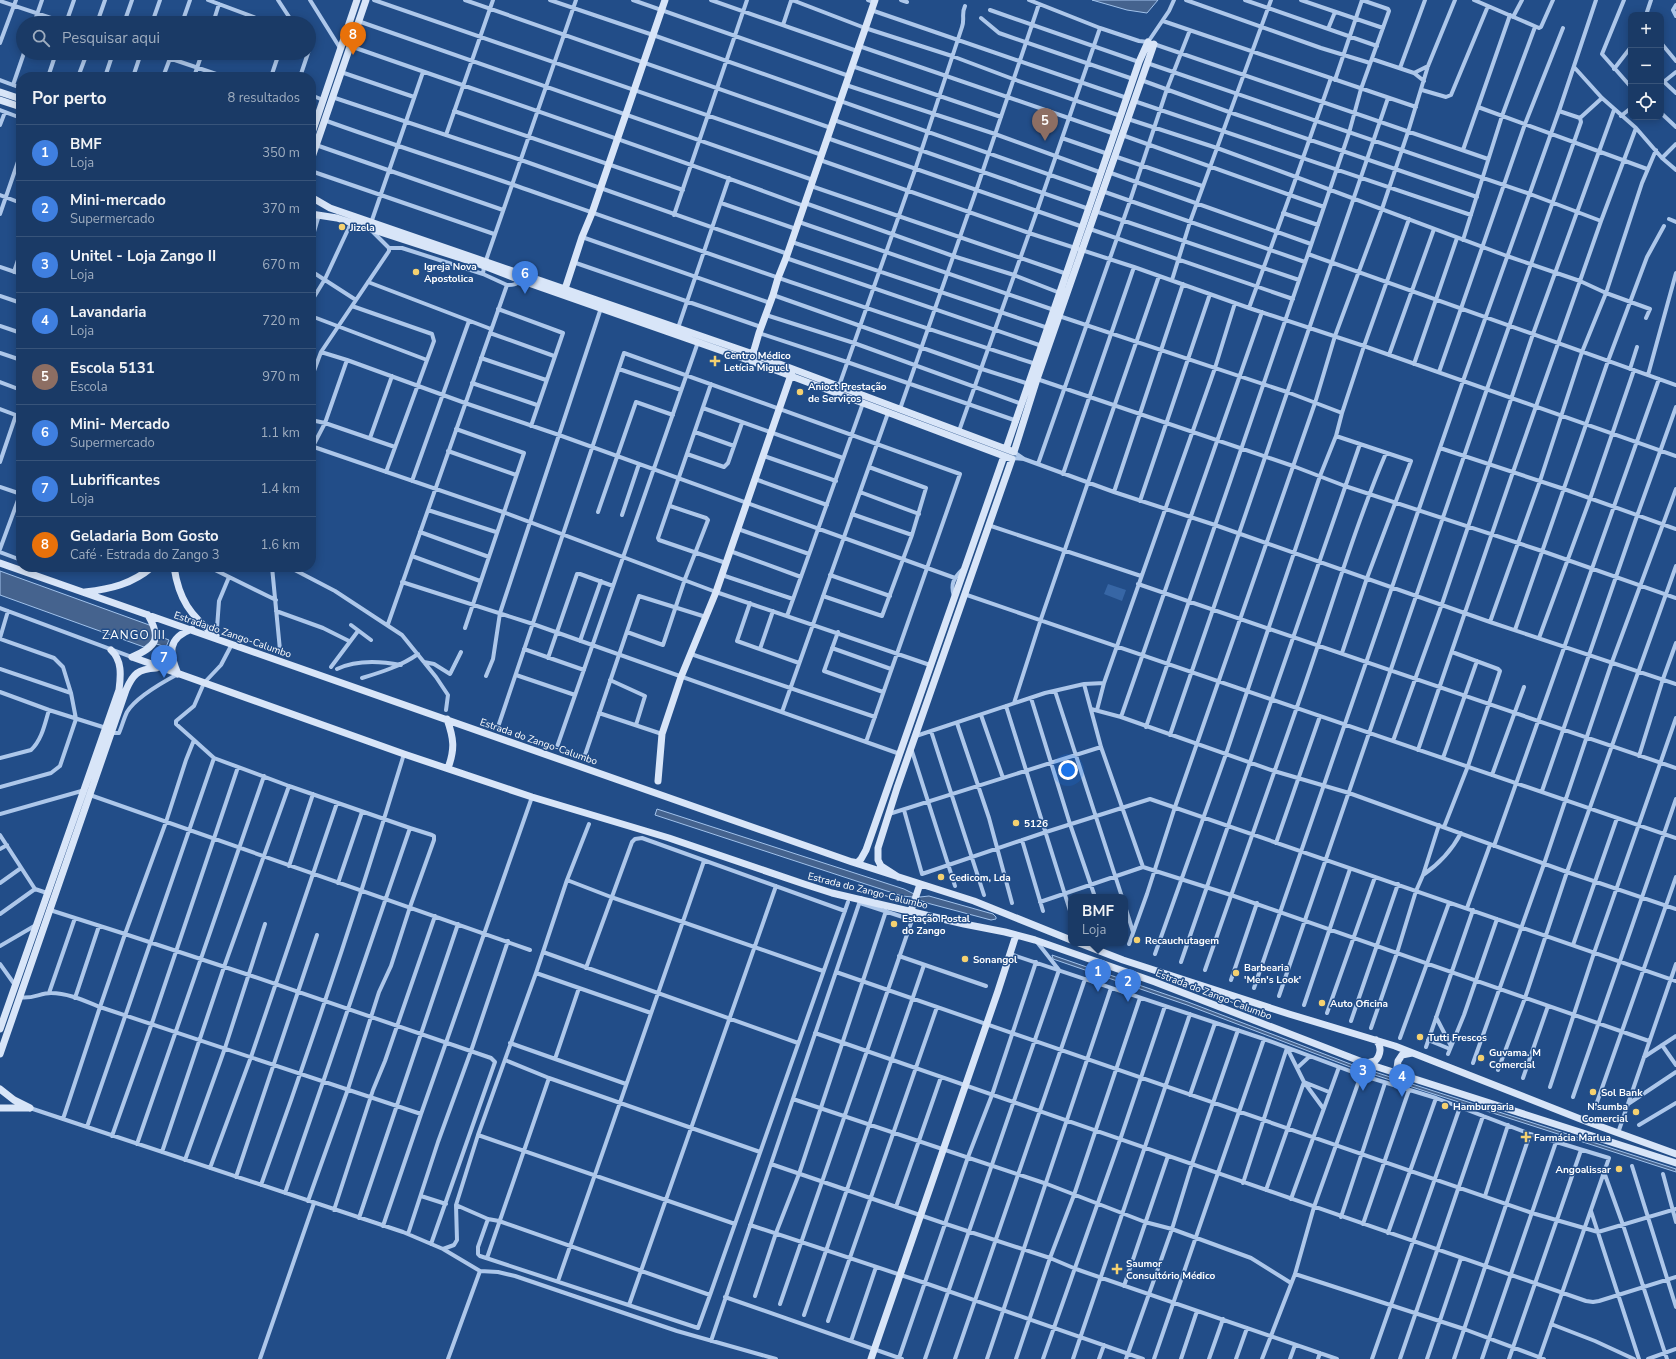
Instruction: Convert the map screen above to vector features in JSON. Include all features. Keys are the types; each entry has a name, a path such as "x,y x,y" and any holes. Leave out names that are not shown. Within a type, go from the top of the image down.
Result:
{"street":[{"path":"0,44 16,0"},
{"path":"37,16 42,0"},
{"path":"68,16 74,0"},
{"path":"99,16 105,0"},
{"path":"126,16 132,0"},
{"path":"154,16 160,0"},
{"path":"184,16 190,0"},
{"path":"208,0 251,16"},
{"path":"278,0 288,16"},
{"path":"310,0 341,48"},
{"path":"316,118 357,0"},
{"path":"366,0 316,145 503,210"},
{"path":"374,0 634,89 907,191 1335,336 1538,406 1676,456"},
{"path":"465,0 831,128"},
{"path":"446,135 493,0"},
{"path":"550,0 1305,262"},
{"path":"484,267 494,234 576,0"},
{"path":"633,0 849,76"},
{"path":"565,292 573,262 592,213 665,0"},
{"path":"711,0 782,25 946,76 1007,98 1118,134 1324,207"},
{"path":"674,214 747,0"},
{"path":"782,25 792,0 865,28 952,56 1013,80 1216,148 1330,189 1457,238 1556,273 1606,294 1650,309 1646,318"},
{"path":"900,0 907,2"},
{"path":"1029,0 1100,28 1139,41 1151,43 1488,159"},
{"path":"898,877 884,869 878,860 878,848 988,524 1012,459 1057,313 1118,134 1138,80 1147,63 1154,33 1163,21 1174,0"},
{"path":"1186,0 1342,55 1400,68 1414,73 1424,81"},
{"path":"1245,0 1377,46"},
{"path":"1172,280 1202,186 1271,0"},
{"path":"1301,0 1383,28"},
{"path":"1146,727 1188,601 1286,320 1349,133 1361,89 1389,10 1362,0 1333,79 1315,121 1249,308"},
{"path":"1400,68 1425,0"},
{"path":"1129,944 1315,403 1335,336 1382,209 1422,90 1428,66 1455,0"},
{"path":"1474,0 1535,27 1541,27 1553,0"},
{"path":"1463,150 1511,16 1522,0"},
{"path":"1254,988 1485,317 1559,111 1596,0"},
{"path":"1624,0 1602,54 1628,85"},
{"path":"1647,12 1651,0"},
{"path":"0,1 46,16"},
{"path":"752,357 760,330 846,85 871,10 872,1"},
{"path":"215,16 219,4"},
{"path":"900,409 969,212 1039,4"},
{"path":"1422,90 1446,97 1451,94 1486,4"},
{"path":"1676,5 1673,10 1676,16"},
{"path":"839,386 940,95 964,22 962,12 965,6"},
{"path":"871,10 1336,170 1472,215"},
{"path":"990,10 1139,62"},
{"path":"1328,29 1335,12"},
{"path":"982,18 999,33 1167,89 1309,140 1477,197"},
{"path":"358,21 471,62 546,86 699,140 898,215 1067,274"},
{"path":"1163,21 1416,107"},
{"path":"1463,240 1502,116 1535,27"},
{"path":"959,431 970,405 1100,28"},
{"path":"1439,372 1503,185 1525,124 1563,28"},
{"path":"1038,464 1130,201 1167,89 1175,72 1190,30"},
{"path":"1138,80 1139,62 1151,43"},
{"path":"350,46 462,86 618,138 953,256 1014,275 1060,293"},
{"path":"1664,47 1676,61"},
{"path":"1614,69 1628,53"},
{"path":"17,72 22,60"},
{"path":"50,72 54,60"},
{"path":"80,72 84,60"},
{"path":"107,72 111,60"},
{"path":"135,72 139,60"},
{"path":"165,72 169,60"},
{"path":"176,60 210,72"},
{"path":"196,72 200,60"},
{"path":"273,72 277,60"},
{"path":"302,72 306,60"},
{"path":"1147,63 1530,194 1601,221"},
{"path":"852,66 1001,116"},
{"path":"1414,73 1428,66"},
{"path":"1574,67 1602,98 1636,128 1662,158 1676,170"},
{"path":"341,72 414,96"},
{"path":"370,226 423,72"},
{"path":"1664,80 1676,72"},
{"path":"13,85 16,76"},
{"path":"0,80 16,86"},
{"path":"1664,83 1676,93"},
{"path":"846,85 1136,182 1311,244"},
{"path":"0,92 16,97"},
{"path":"316,97 323,100"},
{"path":"332,97 520,160 712,227 873,288 1042,346"},
{"path":"1170,735 1214,610 1331,263 1355,199 1388,98"},
{"path":"1580,118 1602,98"},
{"path":"0,100 16,105"},
{"path":"1478,107 1647,169"},
{"path":"454,110 683,190"},
{"path":"1393,741 1442,604 1533,334 1577,212 1590,181 1598,152 1614,110"},
{"path":"1621,116 1628,110"},
{"path":"0,125 2,111 16,116"},
{"path":"1559,111 1580,118"},
{"path":"1664,116 1676,127"},
{"path":"1279,996 1487,389 1581,122 1580,118"},
{"path":"324,120 398,147 512,184 704,253 1036,364"},
{"path":"834,120 1299,280"},
{"path":"1418,750 1513,472 1538,406 1601,221 1636,128"},
{"path":"827,138 915,170 1293,299"},
{"path":"1062,138 1202,186"},
{"path":"1662,158 1676,144"},
{"path":"1490,622 1516,544 1540,481 1582,352 1606,294 1647,169 1656,150"},
{"path":"0,214 16,168"},
{"path":"316,173 494,234"},
{"path":"678,328 729,178"},
{"path":"0,195 16,201"},
{"path":"316,200 330,208 370,226 520,280 565,292 602,308 698,342 752,357"},
{"path":"721,204 796,229"},
{"path":"1283,213 1318,224"},
{"path":"316,214 370,226 389,248 402,248 484,267 678,328 888,413 1012,459 1024,459"},
{"path":"316,226 320,214"},
{"path":"1155,954 1226,754 1320,476 1336,436 1342,412 1364,346 1388,283 1409,219"},
{"path":"1669,219 1676,222"},
{"path":"799,222 947,274 1008,293 1086,324 1342,412"},
{"path":"316,294 325,279 351,223"},
{"path":"1515,630 1608,361 1647,257 1664,226"},
{"path":"1389,355 1434,229"},
{"path":"582,237 770,303"},
{"path":"1414,364 1457,238"},
{"path":"792,242 940,293 1048,328"},
{"path":"316,366 321,352 389,251 389,248"},
{"path":"852,862 857,863 864,856 1017,421 1048,328 1057,313 1060,293 1067,274 1079,250"},
{"path":"1308,254 1676,385"},
{"path":"573,262 687,302 847,362 1017,421"},
{"path":"0,267 14,272 16,266"},
{"path":"484,267 507,285 512,286 519,283 520,280"},
{"path":"1063,474 1134,267"},
{"path":"1648,375 1676,273"},
{"path":"316,274 356,300"},
{"path":"1014,703 1087,482 1115,406 1159,276"},
{"path":"368,282 554,356"},
{"path":"1114,492 1183,284"},
{"path":"388,624 507,285"},
{"path":"1140,501 1165,423 1210,294"},
{"path":"0,296 16,301"},
{"path":"773,296 1029,384"},
{"path":"1097,710 1104,683 1164,509 1215,368 1235,303"},
{"path":"352,306 432,334 434,338 386,472"},
{"path":"486,676 493,659 500,613 602,308"},
{"path":"498,309 563,333 531,426"},
{"path":"1121,717 1262,312"},
{"path":"766,315 854,343 1022,404"},
{"path":"316,318 427,360"},
{"path":"412,481 441,395 469,321"},
{"path":"0,326 16,331"},
{"path":"557,747 655,470 698,342"},
{"path":"1539,638 1590,499 1632,369 1637,347"},
{"path":"321,352 618,456 955,578"},
{"path":"0,353 16,358"},
{"path":"498,727 624,353 960,474 866,742"},
{"path":"481,358 546,380"},
{"path":"316,439 326,423 347,360"},
{"path":"619,369 681,390"},
{"path":"792,373 839,386 1014,452 1024,459 1114,492 1392,586 1490,622 1676,684"},
{"path":"658,781 662,734 681,677 716,592 792,373"},
{"path":"370,438 392,376"},
{"path":"1037,379 1089,398 1293,466 1345,486 1492,534 1516,544 1542,551 1676,598"},
{"path":"1467,908 1516,783 1563,646 1659,379"},
{"path":"0,382 16,388"},
{"path":"472,383 537,405"},
{"path":"711,384 658,539 726,563"},
{"path":"598,512 636,402 673,415"},
{"path":"787,616 863,403"},
{"path":"1542,791 1636,516 1676,407"},
{"path":"703,408 844,458"},
{"path":"0,409 16,415"},
{"path":"782,712 888,413"},
{"path":"316,421 326,423 395,447"},
{"path":"687,454 724,467 728,463 742,422"},
{"path":"0,462 16,423"},
{"path":"456,429 524,453 496,532 465,628"},
{"path":"695,432 734,446"},
{"path":"1336,436 1411,461 1367,578 1342,653"},
{"path":"1181,962 1360,444"},
{"path":"316,447 503,512 685,579 716,592 838,632 930,665"},
{"path":"1440,448 1564,489 1636,516 1676,529"},
{"path":"448,451 516,475"},
{"path":"1205,970 1297,707 1342,570 1369,494 1386,453"},
{"path":"764,456 836,481"},
{"path":"622,515 639,464"},
{"path":"823,596 881,617 912,535 926,488 869,467"},
{"path":"755,479 827,505"},
{"path":"0,487 16,492"},
{"path":"1473,1063 1522,928 1612,662 1676,489"},
{"path":"860,492 919,514"},
{"path":"626,632 663,645 707,519 670,506"},
{"path":"16,507 0,550 16,558"},
{"path":"428,510 496,532"},
{"path":"852,514 912,535"},
{"path":"988,524 1141,576"},
{"path":"738,529 809,554"},
{"path":"420,532 489,557"},
{"path":"730,551 801,577"},
{"path":"412,556 480,581"},
{"name":"Estrada do Zango-Calumbo","path":"0,563 16,569"},
{"path":"1498,1070 1526,998 1567,872 1676,566"},
{"path":"954,597 952,586 955,578 964,569"},
{"name":"Estrada do Zango-Calumbo","path":"26,572 852,862 988,906 1068,939"},
{"path":"83,592 104,590 128,583 144,572"},
{"path":"175,572 177,587 184,602 204,626 223,641"},
{"path":"219,572 276,600"},
{"path":"273,572 280,650"},
{"path":"299,572 335,590 388,624 402,635 418,654 448,696 446,710"},
{"path":"548,658 577,574 613,586"},
{"path":"722,575 793,599"},
{"path":"830,575 890,596"},
{"path":"217,628 219,601 229,577"},
{"path":"580,641 601,581"},
{"path":"402,582 533,624 900,755"},
{"path":"1138,584 1676,768"},
{"path":"964,594 1272,698 1345,725 1676,838"},
{"path":"585,755 639,596 706,617"},
{"path":"750,603 737,641 799,663"},
{"path":"0,608 132,658 204,683"},
{"path":"0,787 51,773 60,766 76,719 71,693 63,667 59,662 54,658 0,639 8,611"},
{"path":"276,611 323,628 349,641"},
{"path":"760,649 773,611"},
{"path":"132,658 148,650 154,644 156,632 148,615"},
{"path":"351,625 371,640"},
{"path":"178,674 171,651 173,643 177,637 192,630"},
{"path":"331,667 358,630"},
{"path":"838,632 824,671 884,692"},
{"path":"1639,756 1676,643"},
{"path":"232,644 221,665 204,683 194,706 176,721 176,724 214,758 288,786 434,836 434,840 391,966 379,992 348,1089 308,1201"},
{"path":"832,648 891,669"},
{"path":"524,649 584,670"},
{"path":"109,731 120,680 119,660 111,650"},
{"path":"146,662 148,650"},
{"path":"424,662 434,664 450,674 461,652"},
{"path":"1444,827 1468,766 1500,671 1498,668 1452,652"},
{"path":"362,678 401,665 418,654"},
{"path":"691,654 874,717"},
{"path":"1442,758 1476,661"},
{"path":"337,669 353,663 386,662 401,665"},
{"path":"0,1054 50,910 109,731 130,680 143,668 159,667"},
{"path":"0,668 71,693"},
{"path":"0,692 109,731 119,732 128,711 144,695 178,674"},
{"path":"516,675 575,695"},
{"path":"610,680 644,694 645,696 636,725"},
{"name":"Estrada do Zango-Calumbo","path":"204,683 404,754 532,797 669,838 804,884 860,901 911,911 1035,940 1155,982 1365,1063 1676,1163"},
{"path":"915,736 1055,690 1084,684 1104,683"},
{"path":"1084,684 1121,808 1143,867"},
{"path":"1492,775 1524,687"},
{"path":"1055,690 1121,894"},
{"path":"1032,698 1070,824 1094,894"},
{"path":"1006,706 1068,902"},
{"path":"1091,709 1121,717 1146,727 1324,787 1349,793 1461,833 1492,846 1676,909"},
{"path":"0,758 31,750 38,741 49,710"},
{"path":"599,713 662,734"},
{"path":"981,715 1003,778"},
{"path":"1276,843 1320,716"},
{"path":"1550,1087 1594,953 1676,718"},
{"path":"447,719 453,736 454,748 448,768"},
{"path":"958,723 998,849 1012,903"},
{"path":"931,731 984,895"},
{"path":"63,1119 125,934 194,740"},
{"path":"889,814 1102,747"},
{"path":"911,748 955,886"},
{"path":"261,1185 301,1074 404,754"},
{"path":"87,1127 214,758"},
{"path":"112,1136 152,1023 238,767"},
{"path":"137,1144 264,776"},
{"path":"162,1152 224,967 288,786"},
{"path":"0,1029 47,893 88,792"},
{"path":"0,814 88,792 190,831 508,941 530,950"},
{"path":"289,866 314,794"},
{"path":"383,1226 532,797"},
{"path":"904,810 922,874 1070,824 1150,799 1676,981"},
{"path":"1573,1097 1676,799"},
{"path":"210,1168 251,1057 337,803"},
{"path":"338,883 362,812"},
{"path":"1573,946 1617,818"},
{"path":"443,1249 454,1245 457,1240 456,1205 478,1135 536,973 567,880 589,824"},
{"path":"1370,1028 1397,953 1416,891 1423,875 1439,825"},
{"path":"285,1193 410,828"},
{"path":"1423,875 1446,855 1455,844 1461,833"},
{"path":"0,835 35,889 47,893"},
{"path":"586,968 632,842 635,839 642,838 844,911"},
{"path":"1022,840 1042,911"},
{"path":"0,850 7,845"},
{"path":"558,1281 569,1245 595,1175 704,861"},
{"path":"1040,902 1143,867 1232,894 1376,946 1650,1041"},
{"path":"0,883 21,868"},
{"path":"1304,1005 1350,869"},
{"path":"1327,1013 1375,877"},
{"path":"1595,1108 1676,877"},
{"path":"567,880 611,898 823,971"},
{"path":"911,911 920,884"},
{"path":"1351,1021 1398,884"},
{"path":"629,1305 776,886"},
{"path":"0,914 35,889"},
{"path":"711,1341 860,901 912,920 868,1052 780,1304"},
{"path":"488,1219 478,1247 478,1254 697,1328 710,1295 848,902"},
{"path":"1231,980 1257,903"},
{"path":"1400,1038 1449,903"},
{"path":"50,910 372,1016 421,1035 491,1058 495,1062 431,1244"},
{"path":"1426,1047 1473,910"},
{"path":"755,1296 776,1233 799,1174 864,982 886,911"},
{"path":"334,1210 371,1097 435,916"},
{"path":"1128,916 1133,932"},
{"path":"49,993 75,918"},
{"path":"1448,1054 1497,919"},
{"path":"185,1160 225,1048 265,924"},
{"path":"359,1218 458,924"},
{"path":"0,946 36,925"},
{"path":"75,998 99,926"},
{"path":"236,1177 299,993 317,935"},
{"path":"871,1359 1016,935"},
{"path":"1035,940 1059,970"},
{"path":"408,1234 438,1142 471,1051 508,941"},
{"name":"Estrada do Zango-Calumbo","path":"1086,946 1289,1014 1414,1053 1618,1133 1676,1154"},
{"path":"543,952 798,1043"},
{"path":"1010,954 1238,1030 1385,1083 1436,1098 1530,1134 1609,1158 1562,1292 1541,1358 1464,1329 1295,1274"},
{"path":"899,956 986,986"},
{"path":"725,1297 900,1358 968,1157 992,1095 1036,962"},
{"path":"0,964 15,985"},
{"path":"1618,1133 1676,964"},
{"path":"804,1315 890,1060 924,965"},
{"path":"925,1359 993,1166 1059,970"},
{"path":"0,975 5,971"},
{"path":"836,972 985,1025 1088,1059 1164,1087 1213,1102 1238,1112 1312,1136 1532,1213 1585,1229 1598,1232 1674,1210"},
{"path":"536,973 650,1013"},
{"path":"955,1359 1085,979"},
{"path":"554,1059 579,988"},
{"path":"986,1359 1047,1184 1066,1121 1111,988"},
{"path":"20,997 28,998 49,993 75,998 421,1114"},
{"path":"1016,1359 1050,1258 1074,1195 1140,998"},
{"path":"1043,1359 1053,1328 1076,1269 1165,1006"},
{"path":"1523,1078 1548,1006"},
{"path":"828,1321 937,1007"},
{"path":"1073,1359 1190,1014"},
{"path":"1436,1017 1451,1047"},
{"path":"1190,1095 1215,1023"},
{"path":"1126,1359 1172,1229 1192,1164 1238,1030"},
{"path":"815,1033 1243,1183 1536,1284 1593,1302 1676,1277"},
{"path":"1644,1057 1676,1036"},
{"path":"1154,1359 1264,1039"},
{"path":"1365,1063 1373,1063 1378,1059 1380,1046 1376,1040"},
{"path":"1428,1040 1451,1047"},
{"path":"510,1043 626,1084"},
{"path":"1662,1045 1676,1065"},
{"path":"1287,1048 1304,1082 1323,1108"},
{"path":"1243,1183 1287,1048"},
{"path":"1406,1077 1402,1075 1397,1068 1398,1061 1402,1055 1414,1053"},
{"path":"1298,1068 1310,1056"},
{"path":"505,1060 548,1078 760,1152"},
{"path":"1291,1199 1312,1136 1339,1067"},
{"path":"1628,1104 1676,1072"},
{"path":"1262,1359 1295,1274 1314,1207 1362,1075"},
{"path":"896,1207 941,1077"},
{"path":"487,1258 548,1078"},
{"path":"1304,1082 1329,1092"},
{"path":"1266,1190 1304,1082"},
{"path":"1341,1216 1385,1083"},
{"path":"0,1090 14,1100 30,1108 408,1234 443,1249 480,1272 498,1272 515,1276 711,1341 776,1359"},
{"path":"1363,1224 1409,1090"},
{"path":"1388,1233 1436,1098"},
{"path":"793,1099 1047,1184 1145,1222 1172,1229 1251,1258 1291,1283"},
{"path":"1640,1125 1676,1102"},
{"path":"1372,1359 1460,1107"},
{"path":"0,1108 30,1108"},
{"path":"1400,1359 1483,1116"},
{"path":"1485,1196 1508,1125"},
{"path":"1454,1359 1485,1266 1508,1204 1530,1134"},
{"path":"478,1135 735,1224"},
{"path":"1482,1359 1556,1142"},
{"path":"1509,1359 1558,1221 1581,1150"},
{"path":"1124,1286 1168,1156"},
{"path":"771,1164 995,1241 1050,1258 1101,1278 1337,1359"},
{"path":"1632,1166 1676,1307"},
{"path":"1604,1172 1667,1359"},
{"path":"1663,1174 1674,1210 1676,1222"},
{"path":"421,1196 446,1204"},
{"path":"260,1359 314,1203"},
{"path":"456,1205 488,1219 499,1221 710,1295"},
{"path":"1591,1210 1639,1359"},
{"path":"750,1225 925,1283 1143,1359"},
{"path":"1427,1359 1461,1258"},
{"path":"851,1341 876,1267"},
{"path":"448,1359 480,1272"},
{"path":"1181,1359 1197,1311"},
{"path":"1208,1359 1223,1319"},
{"path":"1552,1324 1595,1341 1634,1359"},
{"path":"1236,1359 1247,1328"},
{"path":"1099,1359 1104,1345"},
{"path":"1290,1359 1296,1345"},
{"path":"1648,1359 1676,1349"},
{"path":"1318,1359 1320,1353"}],"shaded area":[{"path":"1092,0 1158,0 1147,13 1127,10"},
{"path":"0,571 152,626 153,634 169,640 166,647 150,642 144,647 0,595"},
{"path":"1108,584 1126,590 1122,601 1104,594"},
{"path":"657,809 904,889 920,897 929,896 993,914 996,919 991,920 927,903 912,897 902,896 655,815"},
{"path":"1052,955 1188,1002 1353,1065 1676,1169 1676,1172 1353,1068 1187,1005 1053,959"}],"place":[{"name":"Geladaria Bom Gosto","path":"353,55"},
{"name":"Escola 5131","path":"1045,141"},
{"name":"Jizela","path":"342,227"},
{"name":"Igreja Nova Apostolica","path":"416,272"},
{"name":"Mini- Mercado","path":"525,294"},
{"name":"Centro Médico Letícia Miguel","path":"715,361"},
{"name":"Anioct Prestação de Serviços","path":"800,392"},
{"name":"Lubrificantes","path":"164,678"},
{"name":"5126","path":"1016,823"},
{"name":"Cedicom, Lda","path":"941,877"},
{"name":"Estação Postal do Zango","path":"894,924"},
{"name":"Recauchutagem","path":"1137,940"},
{"name":"Sonangol","path":"965,959"},
{"name":"Barbearia 'Men's Look'","path":"1236,973"},
{"name":"BMF","path":"1098,992"},
{"name":"Mini-mercado","path":"1128,1002"},
{"name":"Auto Oficina","path":"1322,1003"},
{"name":"Tutti Frescos","path":"1420,1037"},
{"name":"Guvama. M Comercial","path":"1481,1058"},
{"name":"Unitel - Loja Zango II","path":"1363,1091"},
{"name":"Sol Bank","path":"1593,1092"},
{"name":"Lavandaria","path":"1402,1097"},
{"name":"Hamburgaria","path":"1445,1106"},
{"name":"N'sumba Comercial","path":"1636,1112"},
{"name":"Farmácia Marlua","path":"1526,1137"},
{"name":"Angoalissar","path":"1619,1169"},
{"name":"Saumor Consultório Médico","path":"1117,1269"}],"district":[{"name":"ZANGO III","path":"134,635"}]}
